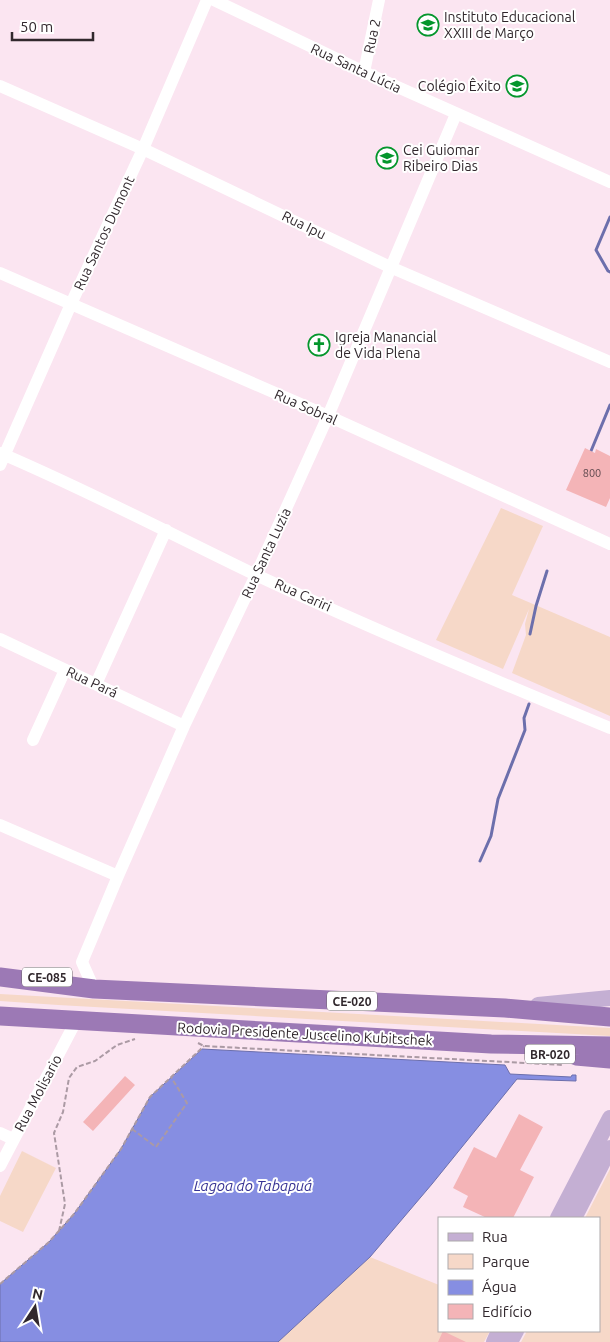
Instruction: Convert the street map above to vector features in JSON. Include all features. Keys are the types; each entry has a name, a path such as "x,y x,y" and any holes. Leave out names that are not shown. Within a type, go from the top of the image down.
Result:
{"highway":[{"name":"CE-085","path":"0,964 94,989"},
{"name":"CE-020","path":"0,977 94,989 505,1008 610,1017"},
{"name":"Rodovia Presidente Juscelino Kubitschek","path":"0,1016 491,1044 610,1046"},
{"name":"BR-020","path":"491,1044 519,1052 610,1059"}],"main road":[{"path":"505,1008 610,998"},
{"path":"559,1217 610,1118"},
{"path":"575,1217 610,1148"}],"street":[{"name":"Rua Santos Dumont","path":"2,457 143,149 207,0"},
{"name":"Rua Santa Lúcia","path":"214,0 364,72 610,182"},
{"name":"Rua 2","path":"364,72 379,0"},
{"name":"Rua Ipu","path":"0,86 143,149 390,266 610,362"},
{"name":"Rua Santa Luzia","path":"94,989 82,962 184,726 256,575 328,416 456,114"},
{"name":"Rua Sobral","path":"0,273 328,416 610,544"},
{"name":"Rua Cariri","path":"2,457 166,530 256,575 481,674 610,728"},
{"path":"96,684 166,530"},
{"name":"Rua Pará","path":"0,639 184,726"},
{"path":"33,740 65,670"},
{"path":"0,825 118,876"},
{"name":"Rua Molisario","path":"0,1166 76,1021"},
{"path":"0,1133 13,1139"}],"path":[{"path":"59,1231 65,1204 54,1133 63,1112 69,1078 76,1068 95,1061 117,1045 134,1039 142,1040"},
{"path":"196,1043 204,1046 567,1065"},
{"path":"0,1284 49,1242 59,1231 122,1148 150,1096 204,1046"},
{"path":"132,1129 156,1147 187,1103 171,1077"}],"green space":[{"path":"501,508 543,526 512,595 610,637 610,716 512,673 526,635 525,624 529,609 503,669 436,640"},
{"path":"0,994 610,1028 610,1036 58,1005 0,1001"},
{"path":"22,1151 56,1168 23,1232 0,1221 0,1196"},
{"path":"610,1169 610,1342 521,1342 526,1332 600,1332 600,1217 586,1217"},
{"path":"370,1257 438,1285 438,1332 489,1332 484,1342 278,1342"}],"water":[{"name":"Lagoa do Tabapuá","path":"202,1049 505,1065 510,1074 571,1077 576,1075 576,1081 517,1079 370,1257 278,1342 0,1342 0,1284 49,1242 74,1214 121,1149 150,1097"}],"building":[{"path":"585,448 595,453 596,449 610,456 610,498 606,507 566,490"},
{"path":"125,1076 135,1085 93,1131 83,1122"},
{"path":"519,1114 543,1127 520,1170 534,1177 514,1217 485,1217 463,1207 468,1196 453,1188 474,1147 496,1158"},
{"path":"443,1332 445,1332 466,1342 438,1342"}],"waterway":[{"path":"610,217 596,250 610,272"},
{"path":"591,451 610,405"},
{"path":"530,634 536,606 547,571"},
{"path":"480,861 491,836 498,799 525,730 524,718 529,704"}],"place":[{"name":"Instituto Educacional XXIII de Março","path":"428,25"},
{"name":"Colégio Êxito","path":"517,86"},
{"name":"Cei Guiomar Ribeiro Dias","path":"387,158"},
{"name":"Igreja Manancial de Vida Plena","path":"319,345"}]}
